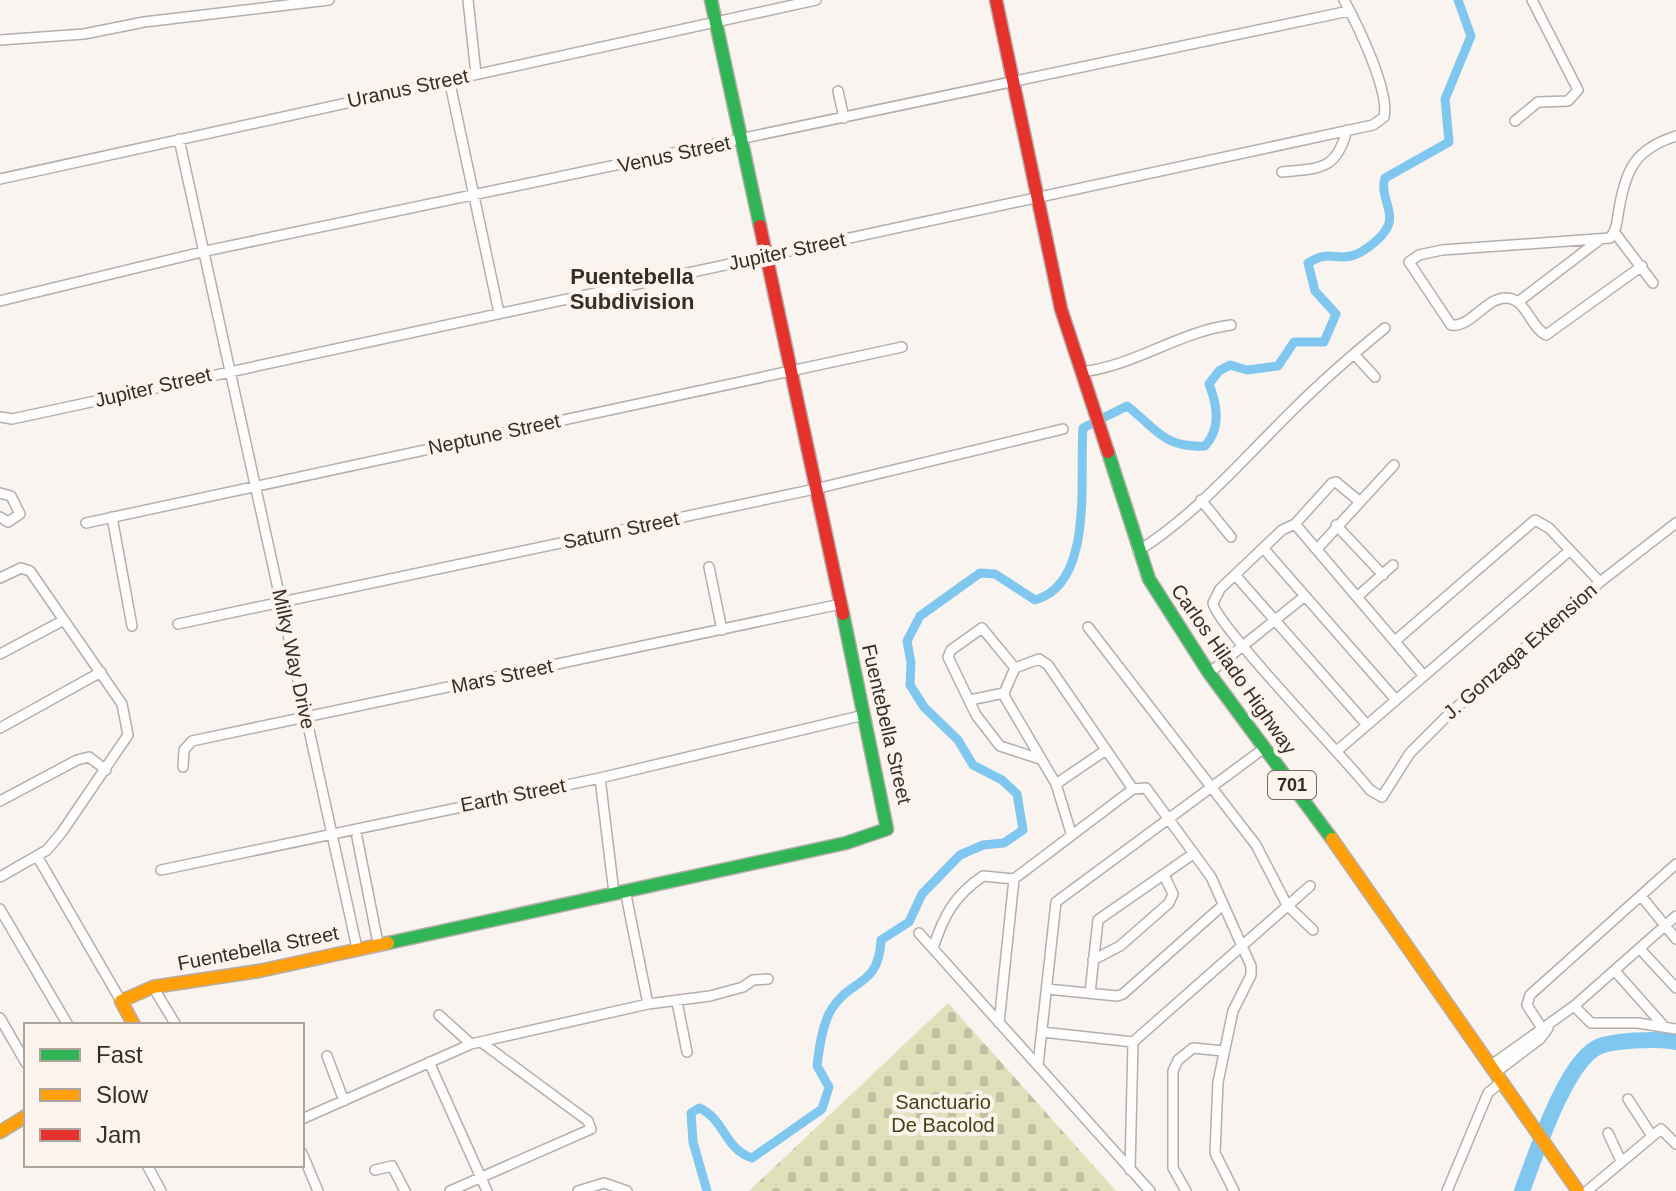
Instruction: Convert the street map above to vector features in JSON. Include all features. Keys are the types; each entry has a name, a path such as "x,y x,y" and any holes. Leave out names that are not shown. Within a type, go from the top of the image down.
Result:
{"street":[{"path":"0,40 84,34 144,22 329,0"},
{"path":"468,0 476,74"},
{"name":"Fuentebella Street","path":"121,1001 153,987 204,981 885,831 888,821 711,0"},
{"name":"Uranus Street","path":"0,179 816,0"},
{"name":"Carlos Hilado Highway","path":"996,0 1061,309 1138,551 1161,601 1263,749 1328,832 1578,1191"},
{"path":"1344,0 1349,11"},
{"path":"1515,121 1538,102 1569,101 1578,90 1532,0"},
{"name":"Venus Street","path":"0,301 206,251 741,141 1013,79 1349,11"},
{"name":"Jupiter Street","path":"0,417 12,419 231,369 1373,125 1384,117 1384,104 1375,73 1349,11"},
{"path":"449,79 499,313"},
{"path":"838,91 844,118"},
{"path":"1282,172 1327,165 1342,148 1347,130"},
{"path":"1653,283 1615,233 1622,194 1635,159 1646,148 1676,136"},
{"name":"Milky Way Drive","path":"179,139 258,484 357,948"},
{"path":"1518,302 1599,240 1615,233"},
{"path":"1599,240 1549,240 1442,250 1419,255 1409,262 1455,327 1494,301 1506,298 1518,302 1540,332 1550,335 1642,266"},
{"path":"1081,372 1125,363 1202,329 1231,325"},
{"path":"1138,551 1157,539 1201,500 1385,328"},
{"name":"Neptune Street","path":"86,523 902,347"},
{"path":"1354,354 1375,377"},
{"name":"Saturn Street","path":"178,624 815,489 1063,429"},
{"path":"1317,549 1394,465"},
{"path":"1359,501 1334,482 1295,524 1282,530 1220,589 1213,603 1216,614 1243,647 1338,750 1568,552"},
{"path":"0,493 11,496 20,514 8,522 0,517"},
{"path":"1201,500 1231,537"},
{"path":"112,517 132,626"},
{"path":"1395,641 1535,520 1549,528 1568,552 1600,582"},
{"name":"J. Gonzaga Extension","path":"1338,750 1370,790 1382,797 1410,753 1431,730 1600,582 1676,523"},
{"path":"1295,524 1424,676"},
{"path":"1336,525 1383,575"},
{"path":"1264,549 1396,700"},
{"path":"1358,596 1393,565"},
{"path":"709,567 722,630"},
{"path":"0,578 27,569 122,704 129,726 128,735 106,770 55,841 37,856 0,877"},
{"path":"1236,576 1367,725"},
{"path":"1209,673 1305,596"},
{"name":"Mars Street","path":"183,767 184,750 192,741 841,604"},
{"path":"0,654 64,620"},
{"path":"1088,627 1256,845 1287,905 1313,930"},
{"path":"1015,668 984,629 979,628 951,650 948,657 976,715 1002,748 1040,759"},
{"path":"1004,693 1015,668 1035,659 1043,660 1133,789"},
{"path":"0,728 101,672"},
{"path":"970,700 1004,693"},
{"path":"1004,693 1056,784 1071,833"},
{"name":"Earth Street","path":"161,870 600,778 864,715"},
{"path":"1038,1065 1059,898 1213,789 1263,749"},
{"path":"1056,784 1106,750"},
{"path":"0,801 89,757 106,770"},
{"path":"600,778 619,892 648,1004"},
{"path":"933,948 944,916 963,891 983,876 1014,879 1133,789 1146,788 1206,868 1243,946 1251,975 1235,1005 1223,1051 1215,1153 1234,1191"},
{"path":"357,837 378,943"},
{"path":"1090,993 1096,923 1100,917 1193,854"},
{"path":"37,856 133,1023"},
{"path":"1545,1029 1527,1005 1530,995 1676,864"},
{"path":"1093,960 1120,946 1169,903 1173,894 1164,875"},
{"path":"999,1023 1014,879"},
{"path":"1042,1032 1133,1042 1310,886"},
{"path":"1641,896 1676,939"},
{"path":"1047,989 1123,994 1223,905"},
{"path":"0,909 67,1023"},
{"path":"1447,1191 1496,1073 1676,916"},
{"path":"919,933 1150,1191"},
{"path":"1640,949 1676,988"},
{"path":"1615,971 1662,1024"},
{"path":"304,1118 476,1043 648,1004 677,1002 768,979"},
{"path":"153,987 175,1023"},
{"path":"677,1002 687,1052"},
{"path":"1574,1006 1591,1023 1662,1024 1676,1029"},
{"path":"439,1015 588,1121 591,1129 450,1191"},
{"path":"0,1018 24,1060"},
{"path":"1130,1170 1133,1042"},
{"path":"1186,1191 1173,1168 1175,1065 1184,1053 1199,1046 1223,1051"},
{"path":"327,1056 344,1101"},
{"path":"429,1062 487,1191"},
{"path":"1628,1099 1652,1136"},
{"path":"0,1132 24,1117"},
{"path":"1587,1191 1661,1129 1676,1144"},
{"path":"1608,1133 1621,1161"},
{"path":"304,1158 318,1191"},
{"path":"375,1170 392,1166 405,1191"},
{"path":"148,1167 161,1191"},
{"path":"578,1191 604,1183 627,1191"}],"green space":[{"name":"Sanctuario De Bacolod","path":"948,1003 1116,1191 749,1191"}],"waterway":[{"path":"707,1191 693,1142 691,1113 699,1108 708,1113 736,1148 752,1158 822,1109 829,1087 817,1066 825,1023 839,1000 875,967 881,940 909,922 922,894 960,855 983,845 1004,843 1023,830 1017,794 1002,780 973,765 958,740 924,707 910,685 911,663 907,641 920,616 980,573 995,574 1035,600 1054,590 1067,573 1076,551 1082,499 1083,428 1127,406 1170,440 1179,444 1205,446 1216,424 1209,384 1219,371 1230,365 1247,370 1278,366 1294,342 1324,342 1336,314 1315,291 1308,263 1326,256 1356,255 1376,241 1384,232 1390,216 1384,191 1385,178 1449,142 1445,99 1471,36 1458,0"},
{"path":"1522,1191 1562,1092 1584,1058 1596,1048 1612,1043 1648,1040 1676,1042"}],"traffic: fast":[{"path":"711,0 760,226"},
{"path":"1108,452 1149,579 1209,673 1332,839"},
{"path":"388,943 846,843 887,829 843,614"}],"traffic: slow":[{"path":"1332,839 1578,1191"},
{"path":"133,1023 121,1001 153,987 259,971 388,943"},
{"path":"0,1132 24,1117"}],"traffic: jam":[{"path":"996,0 1061,309 1108,452"},
{"path":"760,226 843,614"}],"district":[{"name":"Puentebella Subdivision","path":"632,288"}]}
